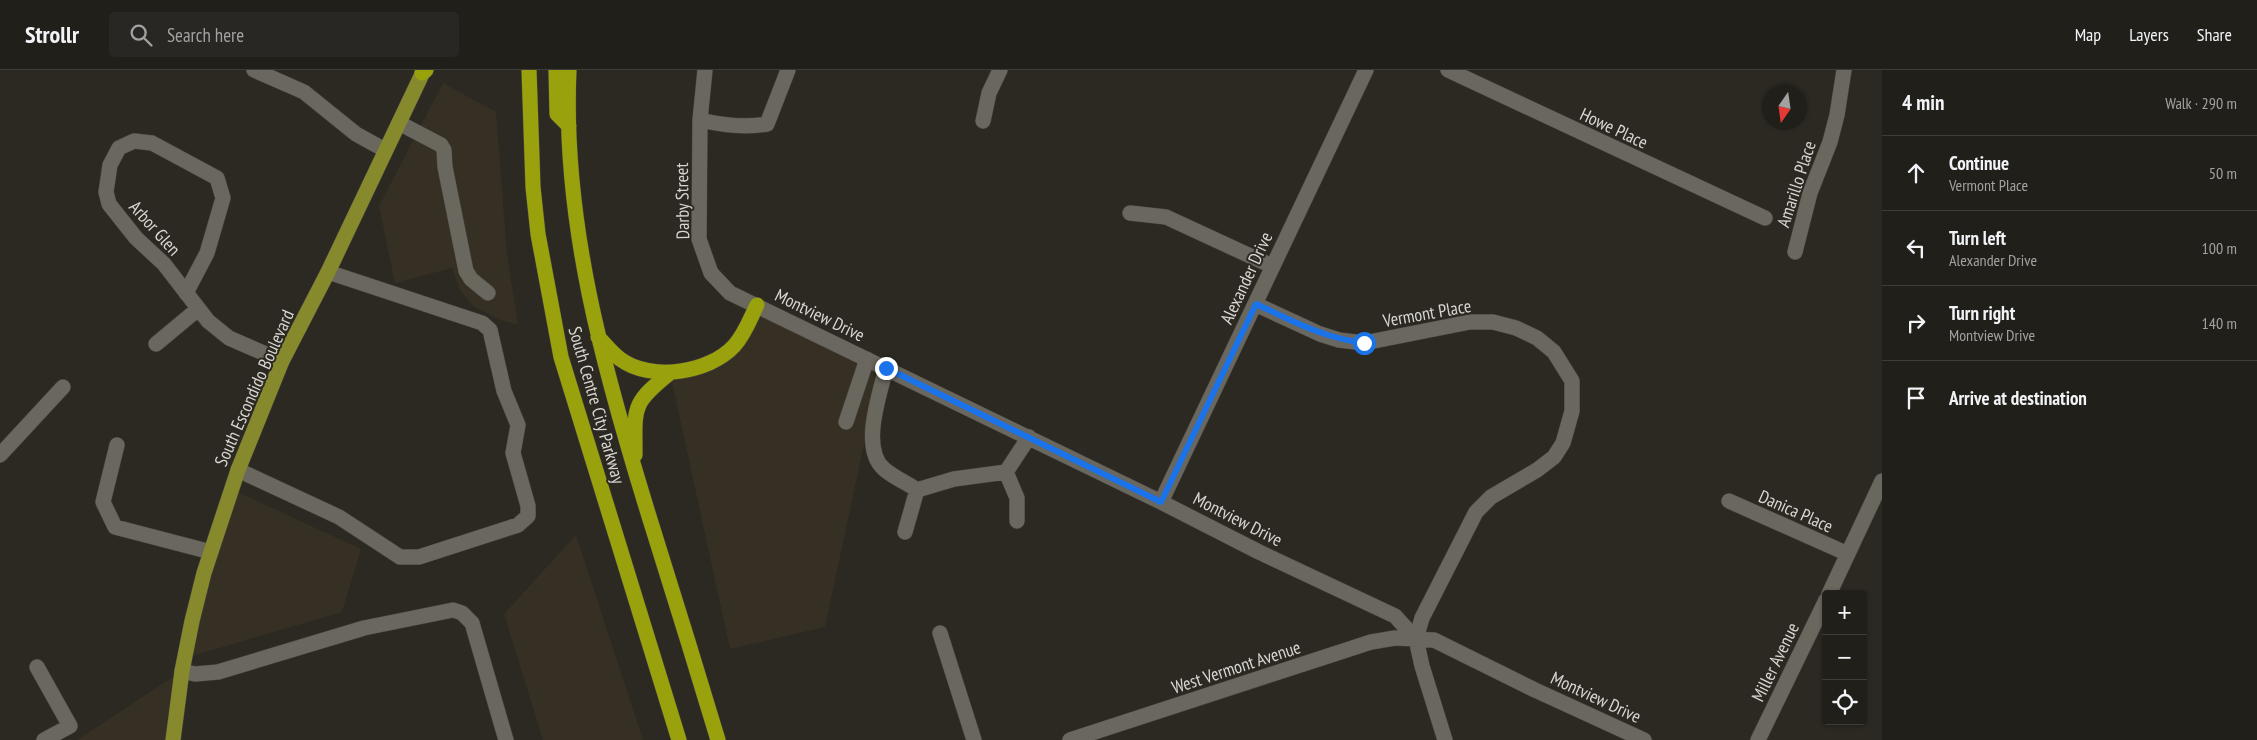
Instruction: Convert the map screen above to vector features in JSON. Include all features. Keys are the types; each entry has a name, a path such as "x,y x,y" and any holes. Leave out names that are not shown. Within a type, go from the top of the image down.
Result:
{"highway":[{"path":"519,70 529,99"},
{"name":"South Centre City Parkway","path":"529,70 533,187 538,234 561,357 679,740"},
{"path":"556,70 557,114 569,126"},
{"name":"South Centre City Parkway","path":"569,70 569,126 577,228 597,336 634,468 718,740"},
{"path":"597,336 620,359 638,368 670,373 705,365 728,352 742,335 757,305"},
{"path":"634,468 636,411 641,398 670,373"}],"main road":[{"name":"South Escondido Boulevard","path":"173,740 182,671 192,622 211,552 238,470 282,361 328,272 424,71"}],"street":[{"path":"254,70 304,92 356,134 385,150"},
{"name":"Darby Street","path":"705,70 700,120 699,239 711,272 730,292 757,305"},
{"path":"700,120 724,126 750,127 767,124 788,70"},
{"path":"983,121 990,93 1000,70"},
{"name":"Alexander Drive","path":"1161,502 1366,70"},
{"name":"Howe Place","path":"1448,70 1765,218"},
{"name":"Amarillo Place","path":"1795,252 1810,193 1833,133 1844,70"},
{"path":"399,123 441,145 444,150 445,167 466,271 470,279 488,293"},
{"name":"Arbor Glen","path":"186,293 208,253 223,198 217,178 152,144 134,141 119,148 110,164 106,192 109,204 136,238 164,264 186,293 208,321 229,338 282,361"},
{"path":"1130,213 1166,216 1272,266"},
{"path":"238,470 339,517 400,557 419,558 518,525 528,516 528,506 513,453 518,424 504,391 490,330 482,323 328,272"},
{"name":"Vermont Place","path":"1256,304 1320,334 1339,340 1364,343 1470,322 1494,322 1516,328 1537,338 1554,352 1572,381 1572,410 1563,443 1554,457 1537,470 1491,497 1476,512 1422,618 1416,639"},
{"name":"Montview Drive","path":"757,305 1029,437 1259,552 1395,616 1416,639 1434,640 1535,690 1644,740"},
{"path":"156,344 198,308"},
{"path":"846,422 867,358"},
{"path":"886,368 874,418 873,435 876,456 883,468 917,490 954,479 1006,472 1029,437"},
{"path":"2,449 63,387"},
{"path":"117,445 103,502 114,527 211,552"},
{"path":"1006,472 1017,498 1017,521"},
{"path":"1831,590 1881,487"},
{"path":"905,532 917,490"},
{"name":"Danica Place","path":"1729,501 1848,554"},
{"name":"Miller Avenue","path":"1758,740 1822,608"},
{"path":"182,671 194,674 227,669 364,628 453,610 462,613 472,622 506,740"},
{"path":"940,633 974,740"},
{"name":"West Vermont Avenue","path":"1070,740 1370,642 1395,638 1416,639"},
{"path":"1416,639 1422,666 1445,740"},
{"path":"37,667 70,726 44,740"}],"shaded area":[{"path":"443,83 496,112 507,254 518,325 500,320 473,306 460,290 452,268 395,283 379,206"},
{"path":"757,305 881,365 825,627 730,649 670,373 719,358"},
{"path":"231,489 361,549 342,612 185,658"},
{"path":"576,535 643,740 543,740 504,614"},
{"path":"182,671 173,740 77,740"}],"route":[{"path":"886,368 1161,502 1256,304 1320,334 1339,340 1364,343"}]}
